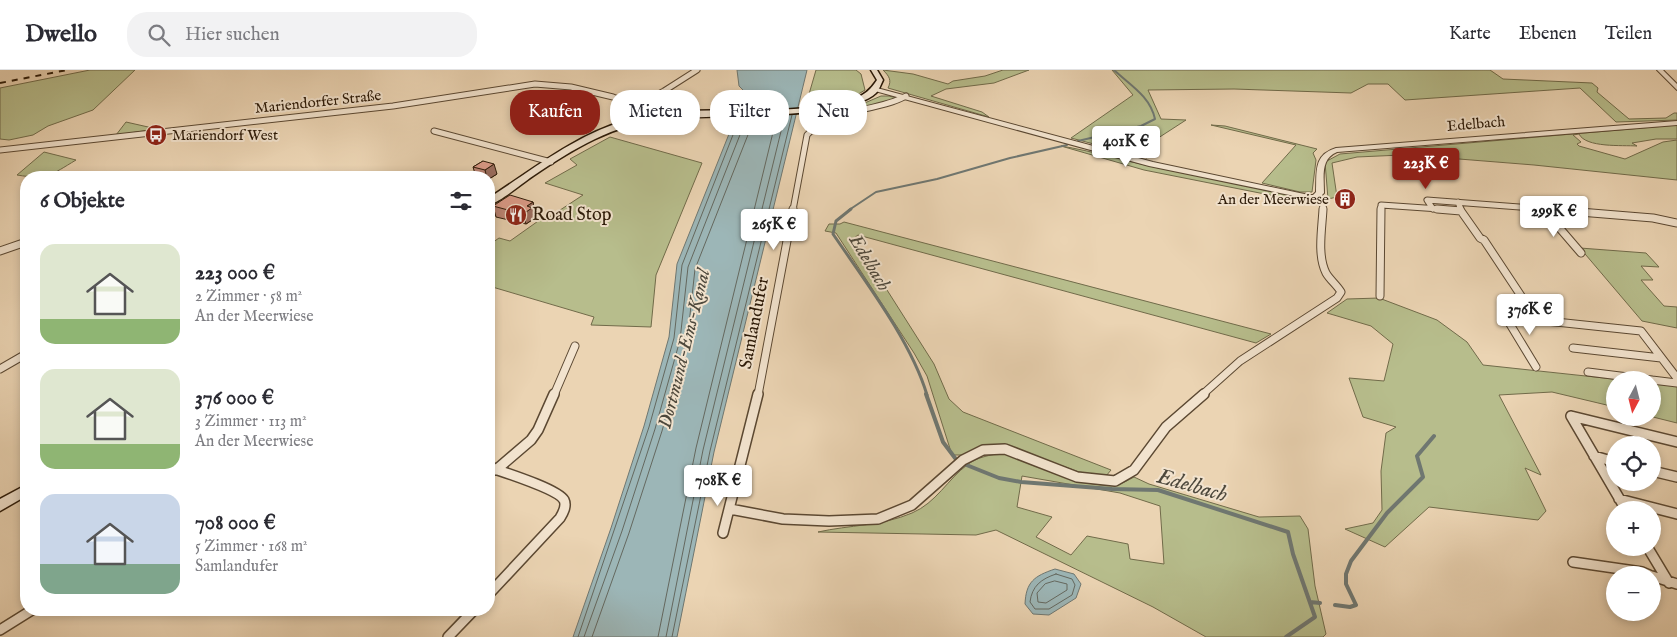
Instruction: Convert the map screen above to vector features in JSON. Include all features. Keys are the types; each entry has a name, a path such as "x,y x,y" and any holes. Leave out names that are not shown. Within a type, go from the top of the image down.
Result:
{"main road":[{"path":"700,115 807,110 852,104 866,98 877,90 880,80 874,70"},
{"path":"495,198 551,162 600,133 610,129"},
{"path":"0,506 20,494"}],"street":[{"path":"667,90 697,70"},
{"path":"1660,70 1677,88"},
{"name":"Mariendorfer Straße","path":"0,150 393,106 535,84 558,86 610,97"},
{"path":"730,509 783,519 829,522 878,519 912,505 963,460 983,450 1005,449 1077,477 1115,481 1134,470 1166,427 1240,361 1337,298 1341,292 1337,284 1327,274 1322,260 1323,205 1315,197 1300,196 1152,164 943,108 906,96 877,90"},
{"name":"Samlandufer","path":"723,533 757,399 807,136 816,125 830,119 886,106 906,96"},
{"name":"Edelbach","path":"1315,197 1320,192 1322,159 1325,154 1336,150 1677,123"},
{"path":"434,131 551,162"},
{"path":"1433,209 1427,200 1653,218 1677,223"},
{"path":"1458,202 1461,211 1480,238 1484,240 1537,320"},
{"path":"1380,296 1381,205 1461,211"},
{"path":"1544,210 1581,253"},
{"path":"0,251 20,244"},
{"path":"1536,367 1505,316 1641,331"},
{"path":"1639,323 1641,331 1677,378"},
{"path":"495,467 530,440 538,430 575,346"},
{"path":"1573,348 1661,358"},
{"path":"0,369 20,357"},
{"path":"1588,372 1606,374"},
{"path":"1661,381 1677,383"},
{"path":"1677,442 1570,416 1619,499 1677,514"},
{"path":"1594,456 1606,459"},
{"path":"495,470 555,492 563,497 566,503 565,510 560,518 495,588"},
{"path":"1661,473 1677,477"},
{"path":"1654,556 1673,584"},
{"path":"1573,562 1606,567"},
{"path":"1661,579 1673,584"},
{"path":"0,630 22,616"},
{"path":"448,637 468,616"}],"green space":[{"path":"90,70 135,70 93,110 48,126 33,135 9,140 0,139 0,88"},
{"path":"816,70 856,70 861,74 865,90 810,90"},
{"path":"883,70 913,74 948,84 953,81 985,76 1003,70 1029,70 994,83 946,89 931,96 982,112 989,117 888,88 889,78"},
{"path":"1112,70 1490,70 1503,79 1592,83 1598,88 1597,92 1629,119 1666,118 1677,113 1677,120 1616,122 1580,88 1405,100 1388,84 1368,84 1351,93 1234,89 1148,90 1161,119 1186,120 1152,142 1147,158 1071,138 1133,95"},
{"path":"881,96 897,98 867,107 867,102"},
{"path":"126,122 157,129 116,135"},
{"path":"1211,125 1225,126 1317,149 1313,153 1316,160 1312,192 1300,192 1262,183 1296,145"},
{"path":"1677,125 1677,139 1656,139 1632,143 1637,146 1596,144 1589,142 1579,134 1573,135 1581,142 1577,144 1579,146 1625,159 1663,142 1677,140 1677,180 1424,154 1357,157 1332,163 1337,197 1328,199 1325,162 1340,154"},
{"path":"610,137 702,163 656,275 651,327 591,325 594,317 495,288 495,241 499,238 510,241 541,219 551,216 583,195 545,183 577,165 570,159"},
{"path":"1061,146 1271,191 1310,201 1310,203 1144,170"},
{"path":"44,152 76,160 56,171 22,171"},
{"path":"844,222 1271,334 1256,343 858,235 854,238 934,364 949,399 963,412 1111,470 1106,476 1079,472 1005,445 981,446 962,455 952,455 927,376 914,353 836,233 825,231 829,224"},
{"path":"1580,248 1646,253 1659,267 1641,266 1653,280 1641,280 1664,306 1677,307 1677,328 1642,321"},
{"path":"1379,298 1437,320 1467,342 1483,365 1606,378 1606,405 1552,392 1499,395 1541,475 1525,468 1546,511 1538,520 1429,507 1385,547 1345,529 1373,523 1382,510 1381,471 1386,433 1396,427 1363,417 1349,378 1384,381 1393,344 1371,326 1327,313 1347,299"},
{"path":"1661,384 1677,386 1677,423 1661,419"},
{"path":"1003,453 1058,475 1088,483 1116,485 1134,477 1149,484 1259,517 1300,516 1308,529 1315,586 1326,634 1323,637 1206,637 1153,607 996,530 976,535 818,532 877,523 912,513 935,497 971,462","holes":["1022,476 1120,493 1160,506 1164,564 1130,559 1128,544 1087,536 1071,555 1036,537 1052,517 1017,507"]}],"water":[{"name":"Dortmund-Ems-Kanal","path":"737,70 807,70 802,90 799,90 799,103 714,452 677,637 573,637 644,426 669,337 677,264 729,135 789,135 789,90 743,90 739,86"},
{"path":"1055,569 1074,574 1081,584 1076,598 1049,615 1033,614 1025,604 1029,585 1037,577"}],"building":[{"path":"483,161 494,164 485,170 473,167"},
{"path":"510,195 533,202 527,206 532,208 523,214 495,207"}],"waterway":[{"name":"Edelbach","path":"1078,141 1141,126 1155,119 1144,97 1114,70"},
{"name":"Edelbach","path":"849,210 876,192 937,179 1010,158 1067,145"},
{"name":"Edelbach","path":"851,209 836,221 833,234 873,291 899,333 920,375 927,395"},
{"name":"Edelbach","path":"926,394 943,442 955,458"},
{"path":"1335,605 1350,607 1356,605 1346,584 1346,574 1351,561 1387,513 1423,477 1417,456 1434,436"},
{"name":"Edelbach","path":"964,464 999,478 1021,482 1112,489 1158,490 1288,532 1293,554 1315,617 1286,637"},
{"path":"1310,602 1320,603"}],"railway":[{"path":"0,83 67,70"}],"place":[{"name":"Mariendorf West","path":"156,135"},
{"name":"An der Meerwiese","path":"1345,199"},
{"name":"Road Stop","path":"516,215"}]}
